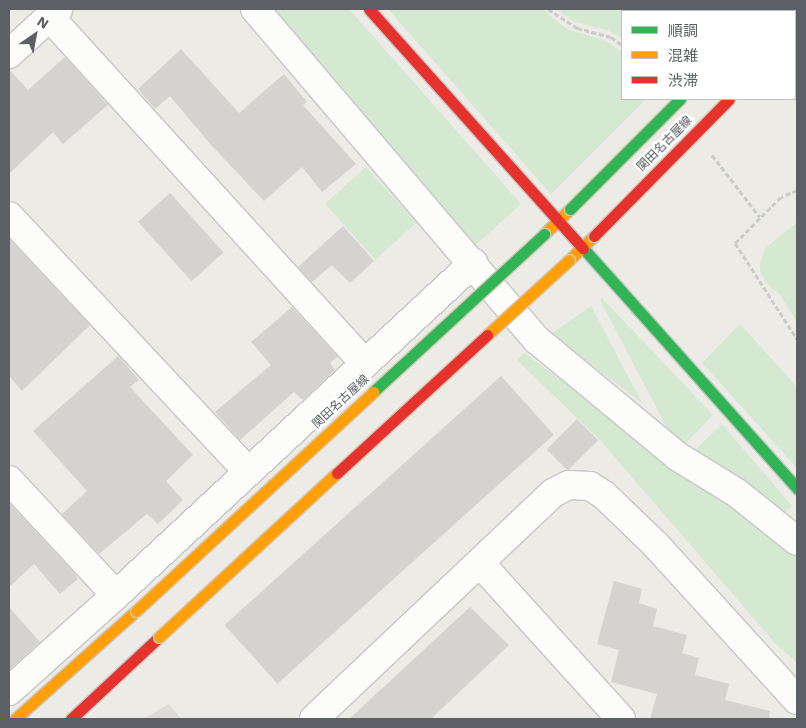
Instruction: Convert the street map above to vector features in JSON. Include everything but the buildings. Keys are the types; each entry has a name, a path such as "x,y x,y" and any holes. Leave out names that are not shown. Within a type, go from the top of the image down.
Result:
{"main road":[{"path":"369,9 797,488"},
{"name":"関田名古屋線","path":"15,719 126,603 544,234 679,100"},
{"name":"関田名古屋線","path":"71,719 582,248 728,100"}],"street":[{"path":"255,9 537,340 677,456 737,493 797,541"},
{"path":"55,11 56,24 364,363"},
{"path":"9,54 55,11"},
{"path":"9,216 248,471"},
{"path":"9,691 126,603 248,471 473,263"},
{"path":"9,480 126,603"},
{"path":"314,719 553,493 569,486 590,486 604,494 655,544 797,700"},
{"path":"480,563 621,719"}],"path":[{"path":"548,9 577,28 611,37 621,44"},
{"path":"708,151 760,217"},
{"path":"797,190 781,196 735,243 797,339"}],"shaded area":[{"path":"169,704 181,719 143,719"}],"green space":[{"path":"270,9 349,9 521,204 472,248"},
{"path":"388,9 542,9 568,30 604,40 621,51 621,100 645,100 551,194"},
{"path":"556,9 735,9 621,10 621,37 607,30 574,22"},
{"path":"366,167 416,223 375,260 325,204"},
{"path":"797,222 797,322 779,293 772,289 760,273 760,264 765,249"},
{"path":"602,298 713,415 683,446 666,426 600,300"},
{"path":"591,306 642,403 551,334"},
{"path":"740,324 797,387 797,468 702,363"},
{"path":"524,353 797,555 797,663 775,643 600,440 517,360"},
{"path":"722,424 792,506 783,516 693,452"}],"traffic: fast":[{"path":"570,209 679,100"},
{"path":"373,392 544,234"},
{"path":"583,248 797,488"}],"traffic: slow":[{"path":"544,234 570,209"},
{"path":"569,260 594,236"},
{"path":"487,335 569,260"},
{"path":"136,611 373,392"},
{"path":"159,637 337,473"},
{"path":"15,719 136,611"}],"traffic: jam":[{"path":"369,9 583,248"},
{"path":"594,236 728,100"},
{"path":"337,473 487,335"},
{"path":"71,719 159,637"}]}
